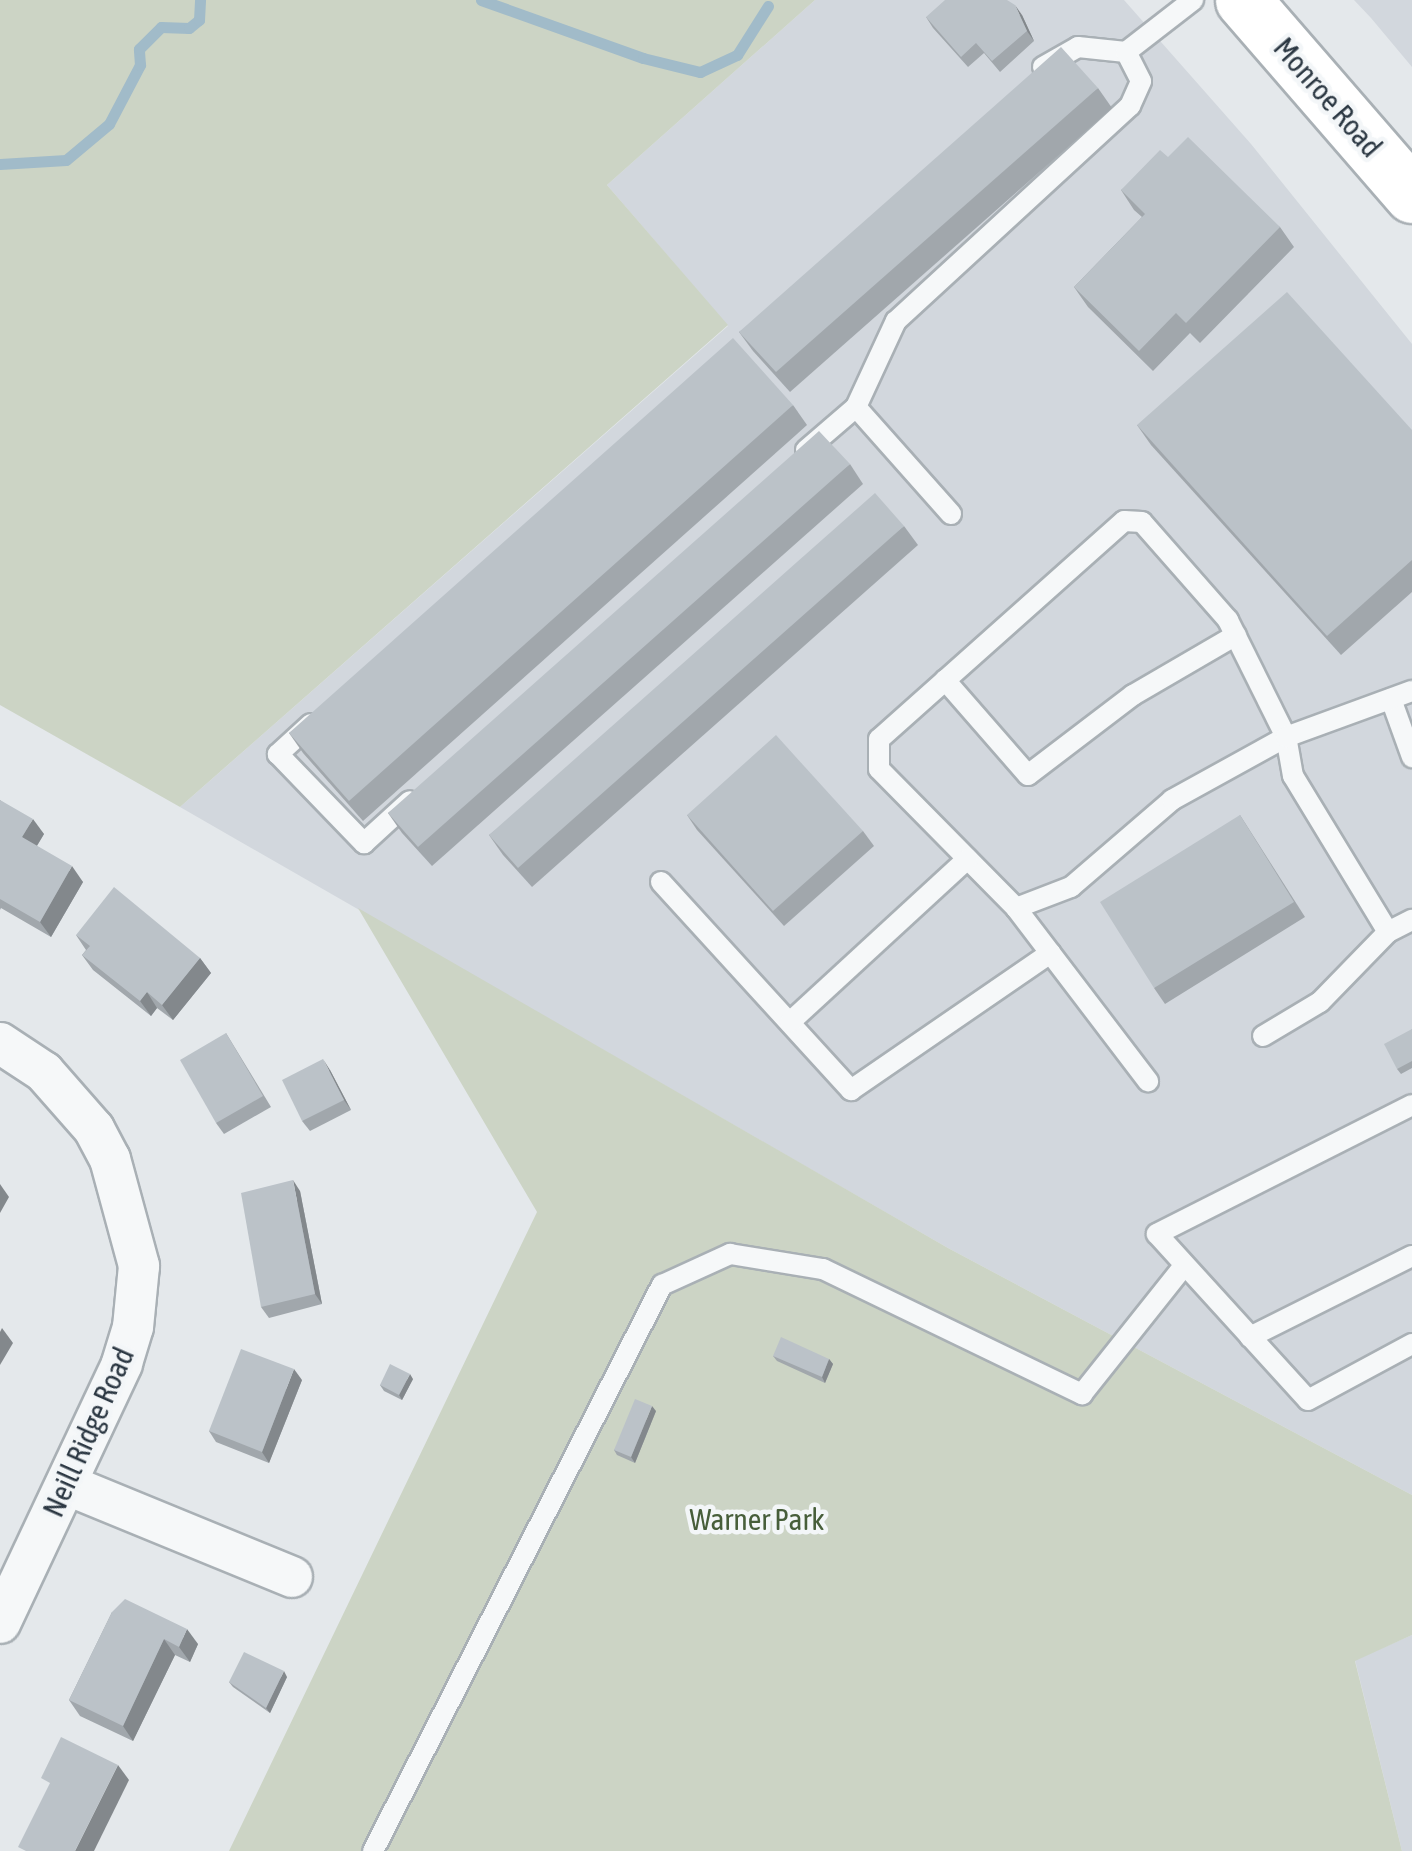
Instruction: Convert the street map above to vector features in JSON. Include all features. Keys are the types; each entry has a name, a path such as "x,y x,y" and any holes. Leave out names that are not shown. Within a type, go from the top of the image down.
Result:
{"main road":[{"name":"Monroe Road","path":"1242,0 1412,195"}],"street":[{"name":"Neill Ridge Road","path":"0,1043 44,1072 94,1129 110,1160 138,1266 133,1326 122,1364 0,1622"},
{"path":"68,1485 292,1577"}],"lane":[{"path":"1032,77 1078,47 1126,52 1194,0"},
{"path":"797,458 856,407 896,321 1130,106 1141,81 1126,52"},
{"path":"856,407 951,514"},
{"path":"1148,1081 1016,908 879,769 879,739 1124,521 1142,522 1228,620 1286,737 1293,776 1388,932"},
{"path":"946,680 1028,775 1133,696 1236,635"},
{"path":"1016,908 1071,887 1172,800 1286,737 1402,695 1412,757"},
{"path":"322,714 278,754 364,844 420,792"},
{"path":"790,1022 968,859"},
{"path":"661,882 851,1090 1050,953"},
{"path":"1263,1036 1320,1002 1388,932 1412,920"},
{"path":"1412,1105 1157,1234 1182,1267 1308,1400 1412,1344"},
{"path":"373,1851 662,1285 730,1254 823,1270 1082,1394 1182,1267"},
{"path":"1250,1338 1412,1256"}],"shaded area":[{"path":"815,0 1124,0 1251,144 1412,344 1412,1495 948,1248 180,807 728,326 607,185"},
{"path":"1354,0 1412,0 1412,67 1371,18"},
{"path":"1412,1635 1412,1851 1402,1851 1355,1660"}],"green space":[{"path":"0,0 815,0 607,185 728,325 180,807 0,705"},
{"name":"Warner Park","path":"358,908 948,1248 1412,1495 1412,1635 1355,1661 1402,1851 229,1851 537,1212"}],"building":[{"path":"945,0 1007,0 1015,5 1027,31 992,61 976,43 961,57 926,17"},
{"path":"1061,47 1098,88 776,372 739,332"},
{"path":"1188,137 1280,227 1186,323 1176,313 1139,351 1074,287 1145,214 1121,190 1160,150 1168,157"},
{"path":"1287,292 1412,430 1412,560 1327,636 1137,425"},
{"path":"733,338 793,405 349,801 289,733"},
{"path":"819,431 850,464 418,847 388,813"},
{"path":"875,493 904,526 518,868 489,835"},
{"path":"776,735 863,831 773,911 687,815"},
{"path":"0,800 33,819 22,837 72,866 40,922 0,899"},
{"path":"1240,815 1294,902 1154,988 1100,902"},
{"path":"114,887 200,958 162,1005 147,992 140,1001 82,955 90,946 76,935"},
{"path":"1412,1029 1412,1061 1397,1069 1384,1044"},
{"path":"226,1033 263,1096 216,1123 180,1060"},
{"path":"323,1059 344,1100 302,1121 282,1080"},
{"path":"293,1180 315,1294 261,1307 241,1193"},
{"path":"781,1337 829,1359 822,1377 773,1356"},
{"path":"241,1349 294,1369 262,1452 209,1431"},
{"path":"390,1364 410,1374 399,1395 380,1385"},
{"path":"635,1399 652,1406 631,1457 614,1450"},
{"path":"125,1599 187,1629 179,1647 164,1639 123,1726 69,1700 112,1612"},
{"path":"244,1652 284,1671 266,1708 229,1682"},
{"path":"61,1737 118,1765 75,1851 26,1851 18,1847 50,1783 41,1778"}],"waterway":[{"path":"0,164 66,160 109,124 140,65 139,49 161,27 189,28 199,20 200,0"},
{"path":"481,0 643,58 700,72 737,55 768,6"}]}
